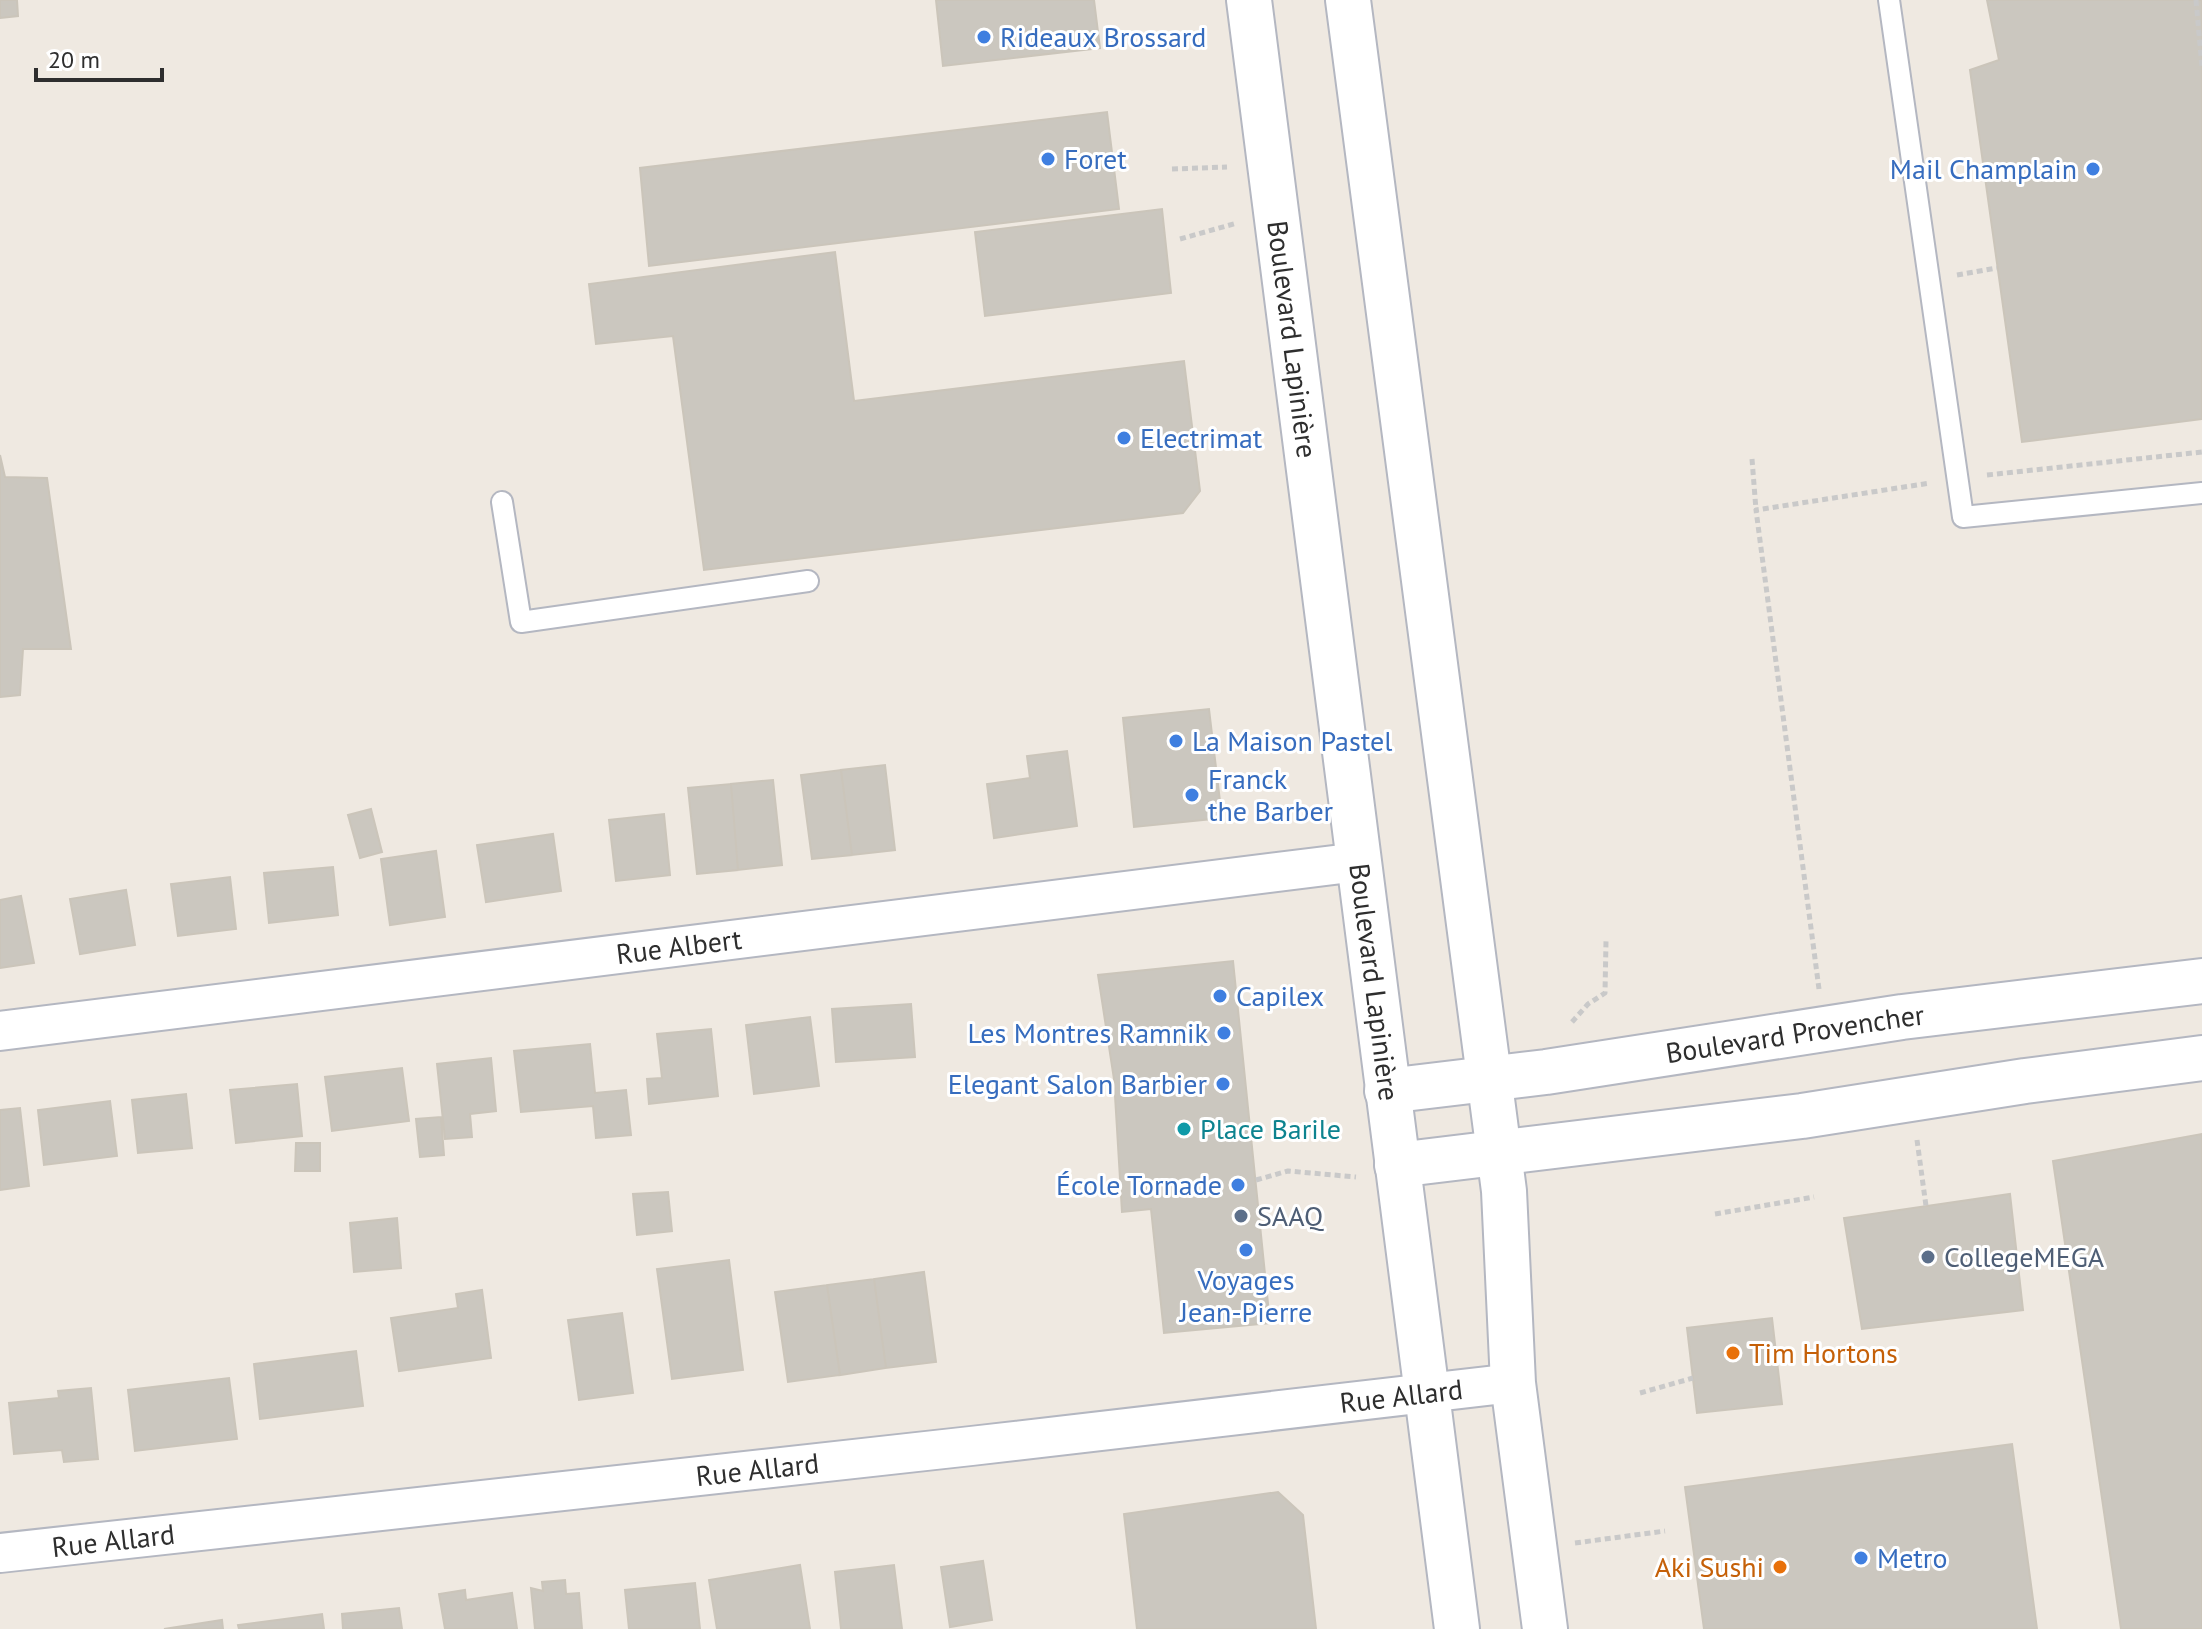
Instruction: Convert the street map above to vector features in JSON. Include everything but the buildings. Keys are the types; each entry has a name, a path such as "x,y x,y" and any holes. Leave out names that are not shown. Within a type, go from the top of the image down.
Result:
{"main road":[{"name":"Boulevard Lapinière","path":"1249,0 1387,1091 1377,1171 1426,1394 1457,1629"},
{"path":"1348,0 1504,1191 1513,1383 1545,1629"},
{"name":"Boulevard Provencher","path":"1387,1091 1546,1072 1902,1017 2202,981"},
{"path":"1377,1171 1817,1114 2025,1081 2202,1058"}],"street":[{"name":"Rue Albert","path":"0,1031 1358,862"},
{"name":"Rue Allard","path":"0,1553 940,1450 1513,1383"}],"lane":[{"path":"1889,0 1963,517 2202,493"},
{"path":"502,502 521,622 808,581"}],"path":[{"path":"2196,0 2202,67"},
{"path":"1172,169 1270,164"},
{"path":"1180,239 1276,214"},
{"path":"1756,510 1957,479 2202,452"},
{"path":"1752,459 1823,1029"},
{"path":"1562,1029 1575,1020 1588,1004 1605,993 1606,941"},
{"path":"1916,1134 1926,1206"},
{"path":"1256,1180 1288,1171 1377,1171"},
{"path":"1715,1214 1814,1197"},
{"path":"1640,1393 1693,1378"},
{"path":"1534,1549 1665,1531"}],"place":[{"name":"Rideaux Brossard","path":"984,37"},
{"name":"Foret","path":"1048,159"},
{"name":"Mail Champlain","path":"2093,169"},
{"name":"Electrimat","path":"1124,438"},
{"name":"La Maison Pastel","path":"1176,741"},
{"name":"Franck the Barber","path":"1192,795"},
{"name":"Capilex","path":"1220,996"},
{"name":"Les Montres Ramnik","path":"1224,1033"},
{"name":"Elegant Salon Barbier","path":"1223,1084"},
{"name":"Place Barile","path":"1184,1129"},
{"name":"École Tornade","path":"1238,1185"},
{"name":"SAAQ","path":"1241,1216"},
{"name":"Voyages Jean-Pierre","path":"1246,1250"},
{"name":"CollegeMEGA","path":"1928,1257"},
{"name":"Tim Hortons","path":"1733,1353"},
{"name":"Metro","path":"1861,1558"},
{"name":"Aki Sushi","path":"1780,1567"}]}
